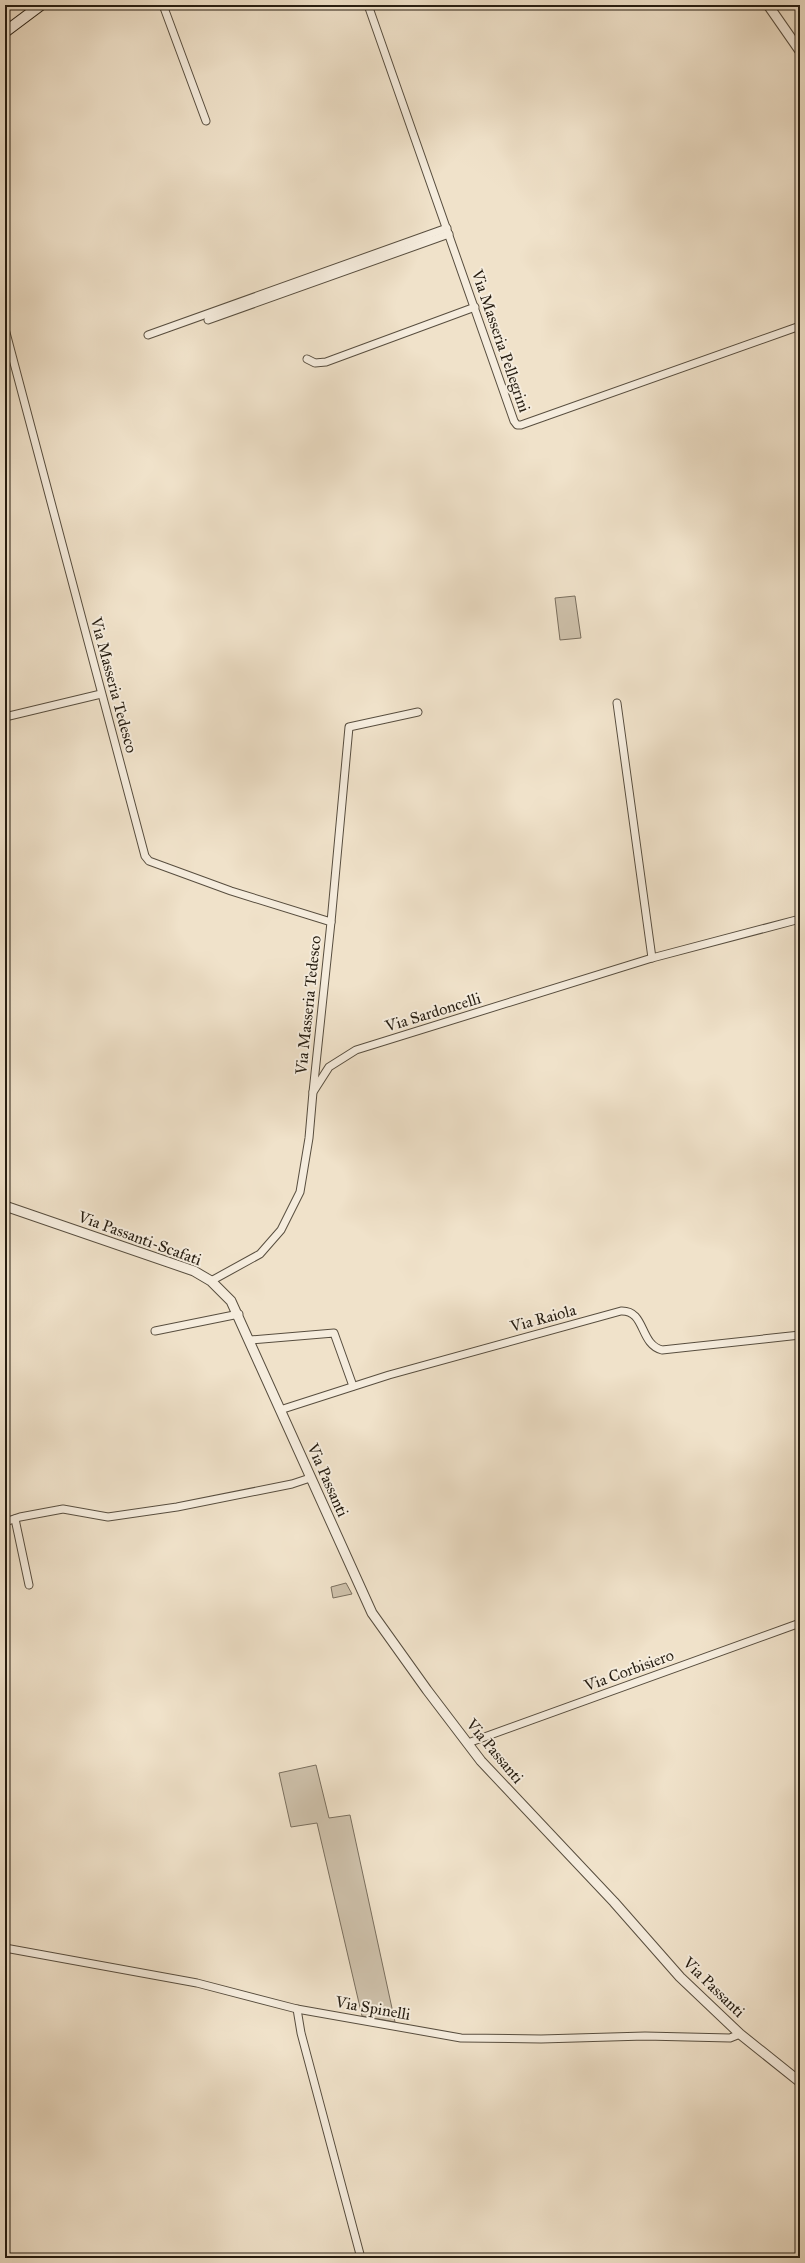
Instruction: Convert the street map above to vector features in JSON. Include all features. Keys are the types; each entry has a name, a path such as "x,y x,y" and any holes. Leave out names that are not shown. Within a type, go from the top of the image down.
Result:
{"main road":[{"path":"7,27 41,5"}],"street":[{"path":"163,5 206,122"},
{"name":"Via Masseria Pellegrini","path":"368,5 514,421 519,425 800,326"},
{"path":"768,5 800,51"},
{"path":"208,320 448,231"},
{"path":"148,335 448,231"},
{"path":"307,359 315,363 326,362 475,307"},
{"name":"Via Masseria Tedesco","path":"5,329 143,851 149,861 231,891 331,922"},
{"path":"5,717 101,694"},
{"path":"617,703 652,958"},
{"name":"Via Masseria Tedesco","path":"313,1092 331,922 349,727 418,712"},
{"name":"Via Sardoncelli","path":"211,1281 260,1254 281,1230 300,1192 310,1138 313,1092 329,1067 356,1050 652,958 800,919"},
{"name":"Via Passanti-Scafati","path":"5,1206 174,1263 211,1281 232,1301 262,1369"},
{"name":"Via Raiola","path":"280,1410 353,1386 621,1311 628,1311 636,1315 649,1344 662,1350 800,1335"},
{"path":"155,1330 239,1314"},
{"path":"250,1340 334,1333 353,1386"},
{"name":"Via Passanti","path":"262,1369 372,1613 480,1761 614,1902 680,1977 740,2034 800,2082"},
{"path":"5,1522 63,1509 108,1518 177,1507 292,1484 310,1478"},
{"path":"15,1519 30,1585"},
{"name":"Via Corbisiero","path":"468,1743 800,1623"},
{"name":"Via Spinelli","path":"5,1948 198,1983 296,2009 461,2038 541,2039 644,2036 730,2038 740,2034"},
{"path":"296,2009 301,2034 361,2258"}],"shaded area":[{"path":"575,596 581,638 560,640 555,598"},
{"path":"346,1583 352,1594 333,1598 331,1587"},
{"path":"316,1765 329,1818 350,1815 395,2022 362,2016 317,1823 291,1827 279,1773"}]}
